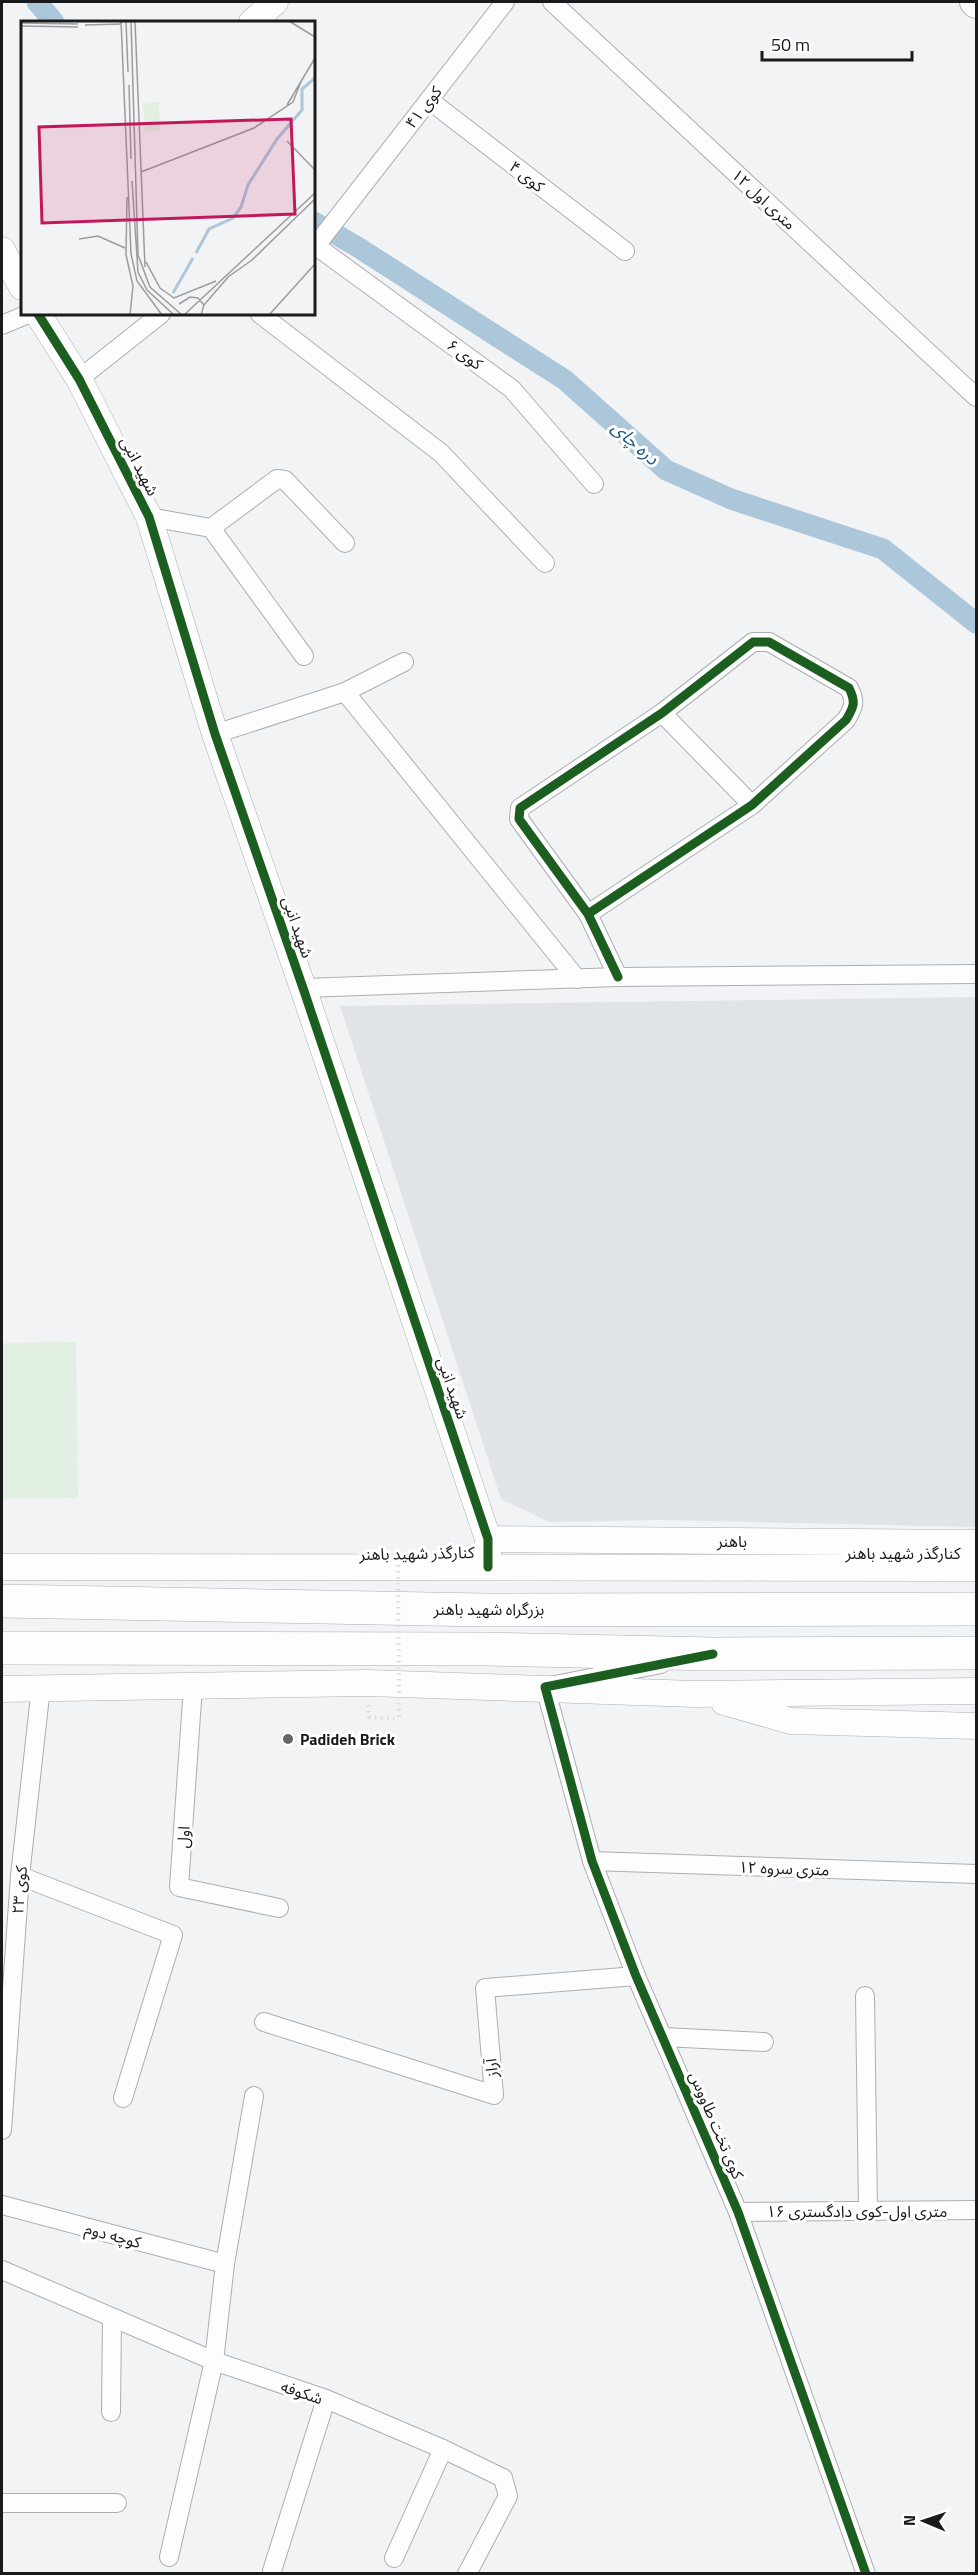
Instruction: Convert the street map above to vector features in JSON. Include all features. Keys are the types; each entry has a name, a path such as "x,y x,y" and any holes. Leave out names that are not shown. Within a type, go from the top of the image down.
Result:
{"highway":[{"path":"2,1593 36,1601"},
{"name":"بزرگراه شهید باهنر","path":"2,1601 485,1610 976,1609"},
{"path":"2,1648 484,1648 713,1654 976,1653"}],"street":[{"path":"253,21 275,2"},
{"name":"کوی ۴۱","path":"315,247 505,2"},
{"name":"۱۲ متری اول","path":"552,2 976,397"},
{"name":"کوی ۴","path":"429,100 625,251"},
{"name":"کوی ۶","path":"315,247 512,389 594,484"},
{"path":"2,250 21,285"},
{"path":"2,325 26,315"},
{"name":"شهید انبی","path":"39,315 79,379 149,517 215,734 488,1539 488,1567"},
{"path":"79,379 160,315"},
{"path":"261,315 441,453 545,562"},
{"path":"211,528 277,479 285,480 345,543"},
{"path":"149,517 211,528 304,656"},
{"path":"588,914 752,805 846,720 854,707 854,698 849,688 769,642 761,640 753,642 662,713 520,808 519,819 588,914 618,977"},
{"path":"215,734 345,692 404,662"},
{"path":"345,692 577,979"},
{"path":"662,713 752,805"},
{"path":"303,988 618,977 976,974"},
{"name":"باهنر","path":"488,1539 976,1543"},
{"name":"کنارگذر شهید باهنر","path":"2,1568 976,1568"},
{"path":"545,1687 713,1654"},
{"path":"2,1689 367,1683 545,1687 695,1694 976,1691"},
{"name":"اول","path":"193,1686 179,1887 279,1908"},
{"name":"کوی ۲۳","path":"2,2130 20,1876 40,1687"},
{"name":"کوی تخت طاووس","path":"545,1687 592,1861 636,1976 738,2212 866,2574"},
{"path":"695,1694 791,1721 976,1726"},
{"name":"۱۲ متری سروه","path":"592,1861 976,1874"},
{"path":"20,1876 173,1935 123,2098"},
{"name":"آراز","path":"264,2022 494,2095 485,1988 636,1976"},
{"path":"865,1996 868,2210"},
{"path":"663,2037 764,2042"},
{"path":"169,2557 214,2361 225,2264 254,2096"},
{"name":"کوچه دوم","path":"2,2205 225,2264"},
{"name":"۱۶ متری اول-کوی دادگستری","path":"738,2212 976,2210"},
{"name":"شکوفه","path":"2,2270 214,2361 326,2399 443,2449 503,2478 508,2496 467,2574"},
{"path":"111,2412 112,2318"},
{"path":"272,2571 326,2399"},
{"path":"394,2558 443,2449"},
{"path":"2,2503 117,2502"}],"path":[{"path":"369,1718 399,1719 398,1553"}],"shaded area":[{"path":"976,997 976,1527 661,1520 549,1522 501,1499 340,1006"},
{"path":"76,1342 78,1498 2,1499 2,1343"}],"waterway":[{"name":"دره چای","path":"37,2 53,21"},
{"name":"دره چای","path":"315,223 356,246 565,380 666,470 731,499 883,549 976,623"}],"cycle path":[{"path":"39,315 79,379 149,517 215,734 488,1539 488,1567"},
{"path":"588,914 752,805 846,720 853,704 849,688 769,642 753,642 662,713 520,808 519,819 588,914 618,977"},
{"path":"713,1654 545,1687 592,1861 636,1976 738,2212 866,2574"}],"place":[{"name":"Padideh Brick","path":"288,1739"}]}
